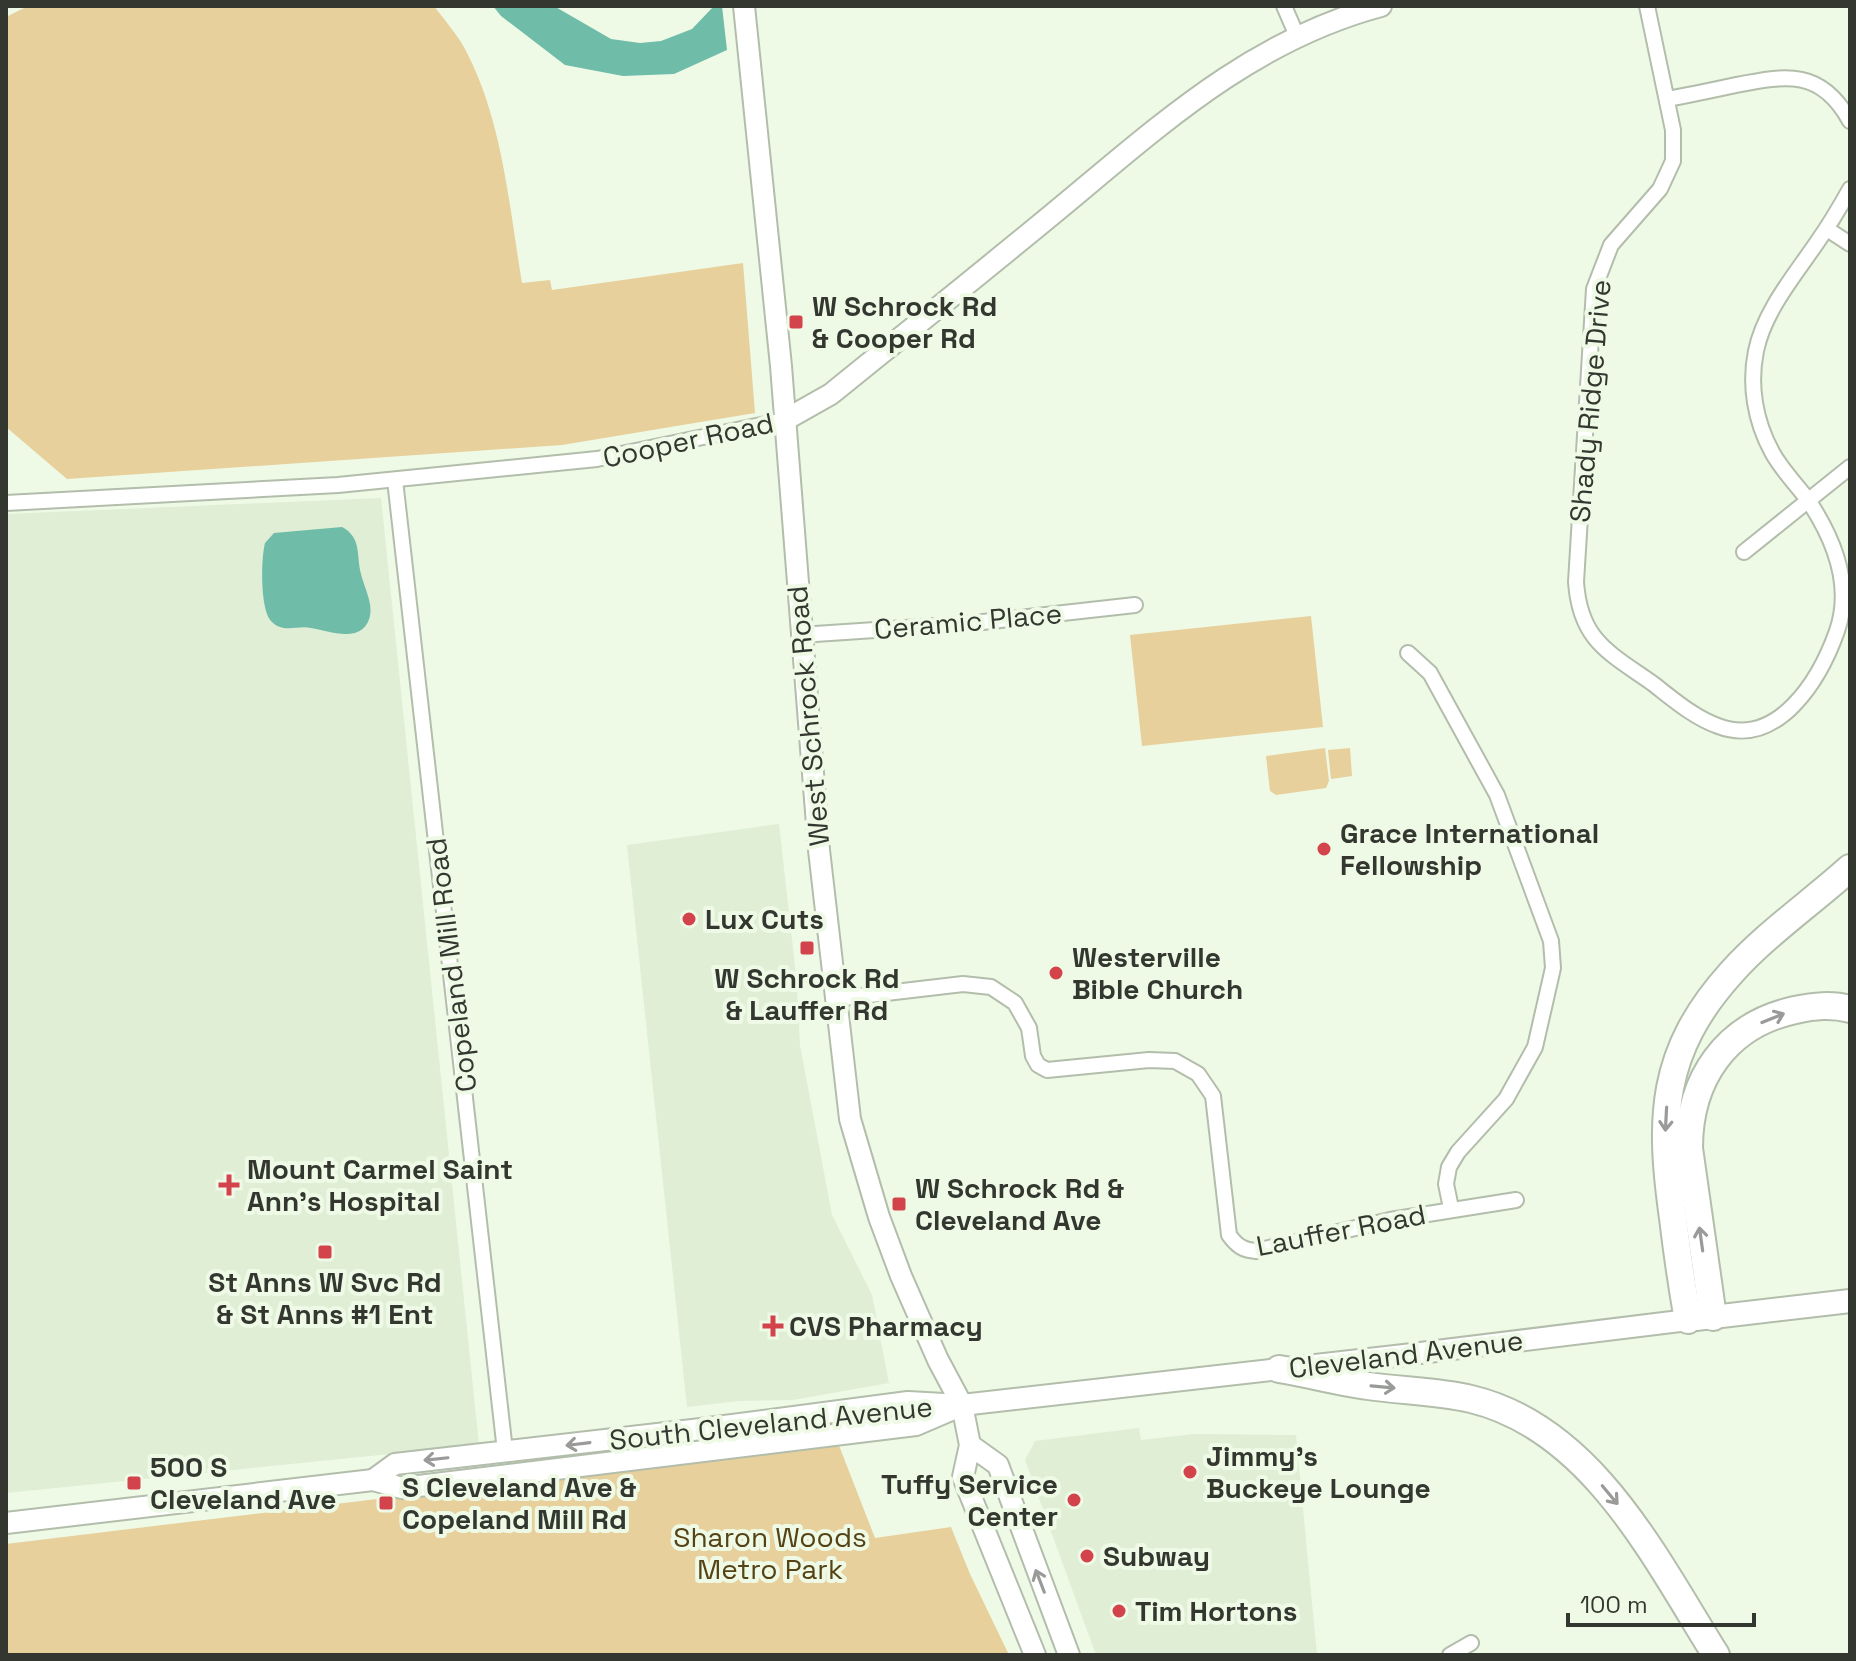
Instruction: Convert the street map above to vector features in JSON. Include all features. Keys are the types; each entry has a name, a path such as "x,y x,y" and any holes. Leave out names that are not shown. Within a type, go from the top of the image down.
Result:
{"highway":[{"path":"1700,1318 1666,1171 1667,1097 1676,1064 1693,1024 1733,970 1850,868"},
{"path":"1700,1318 1689,1124 1694,1100 1710,1066 1728,1042 1757,1024 1785,1013 1821,1005 1850,1009"},
{"path":"1279,1369 1369,1386 1473,1400 1518,1418 1550,1437 1573,1454 1634,1525 1716,1655"}],"main road":[{"name":"West Schrock Road","path":"744,6 785,420 819,850 850,1119 879,1217 933,1348 962,1405 970,1445 963,1477 1035,1655"},
{"name":"Cooper Road","path":"785,420 831,394 1193,100 1247,63 1297,36 1381,6"},
{"name":"Cleveland Avenue","path":"962,1405 1850,1301"},
{"name":"South Cleveland Avenue","path":"373,1480 395,1464 908,1402 962,1405"},
{"name":"South Cleveland Avenue","path":"6,1523 373,1480 402,1488 806,1440 916,1425 962,1405"},
{"path":"970,1445 998,1465 1069,1655"}],"street":[{"path":"1284,6 1297,36"},
{"name":"Shady Ridge Drive","path":"1647,6 1673,130 1673,161 1660,189 1611,245 1594,289 1576,582 1582,619 1595,639 1699,718 1735,731 1775,721 1794,706 1826,660 1838,627 1843,586 1834,545 1808,501 1773,455 1763,435 1753,393 1753,372 1763,329 1850,189"},
{"path":"1667,99 1779,77 1799,78 1819,85 1840,102 1850,121"},
{"path":"1827,229 1850,244"},
{"name":"Cooper Road","path":"6,503 395,480 597,459 785,420"},
{"path":"1744,552 1850,467"},
{"name":"Copeland Mill Road","path":"395,480 505,1451"},
{"name":"Ceramic Place","path":"800,635 965,624 1135,605"},
{"path":"1408,653 1430,673 1497,795 1551,941 1553,968 1535,1047 1506,1099 1458,1152 1449,1167 1446,1184 1451,1208"},
{"name":"Lauffer Road","path":"835,999 963,984 991,987 1015,1003 1029,1028 1033,1056 1038,1065 1047,1070 1149,1060 1175,1061 1198,1074 1213,1096 1229,1235 1235,1244 1245,1250 1256,1251 1451,1208 1516,1200"},
{"path":"1450,1655 1471,1643"}],"shaded area":[{"name":"Mount Carmel Saint Ann's Hospital","path":"381,498 479,1445 6,1493 6,514"},
{"path":"779,824 796,975 800,1045 832,1215 872,1295 889,1383 793,1400 739,1401 687,1407 627,845"},
{"path":"1139,1428 1141,1440 1195,1434 1296,1435 1317,1655 1096,1655 1025,1460 1035,1441"}],"green space":[{"path":"28,6 434,6 466,51 489,106 503,165 522,283 550,280 552,290 743,263 755,413 562,445 67,479 6,427 6,17"},
{"path":"1311,616 1323,727 1142,746 1130,635"},
{"path":"1325,748 1329,781 1326,788 1276,795 1270,791 1266,756"},
{"path":"1350,748 1352,776 1331,779 1328,750"},
{"name":"Sharon Woods Metro Park","path":"838,1443 875,1538 951,1527 1009,1655 6,1655 6,1544"}],"water":[{"path":"493,6 554,6 611,39 640,43 661,41 692,29 714,6 722,6 727,50 674,74 623,76 565,65 501,16"},
{"path":"342,527 353,536 357,547 370,606 366,625 360,631 345,634 276,625 267,615 263,595 265,543 274,533"}],"place":[{"name":"W Schrock Rd & Cooper Rd","path":"796,322"},
{"name":"Grace International Fellowship","path":"1324,849"},
{"name":"Lux Cuts","path":"689,919"},
{"name":"W Schrock Rd & Lauffer Rd","path":"807,948"},
{"name":"Westerville Bible Church","path":"1056,973"},
{"name":"Mount Carmel Saint Ann's Hospital","path":"229,1185"},
{"name":"W Schrock Rd & Cleveland Ave","path":"899,1204"},
{"name":"St Anns W Svc Rd & St Anns #1 Ent","path":"325,1252"},
{"name":"CVS Pharmacy","path":"773,1326"},
{"name":"Jimmy's Buckeye Lounge","path":"1190,1472"},
{"name":"500 S Cleveland Ave","path":"134,1483"},
{"name":"Tuffy Service Center","path":"1074,1500"},
{"name":"S Cleveland Ave & Copeland Mill Rd","path":"386,1503"},
{"name":"Subway","path":"1087,1556"},
{"name":"Tim Hortons","path":"1119,1611"}]}
